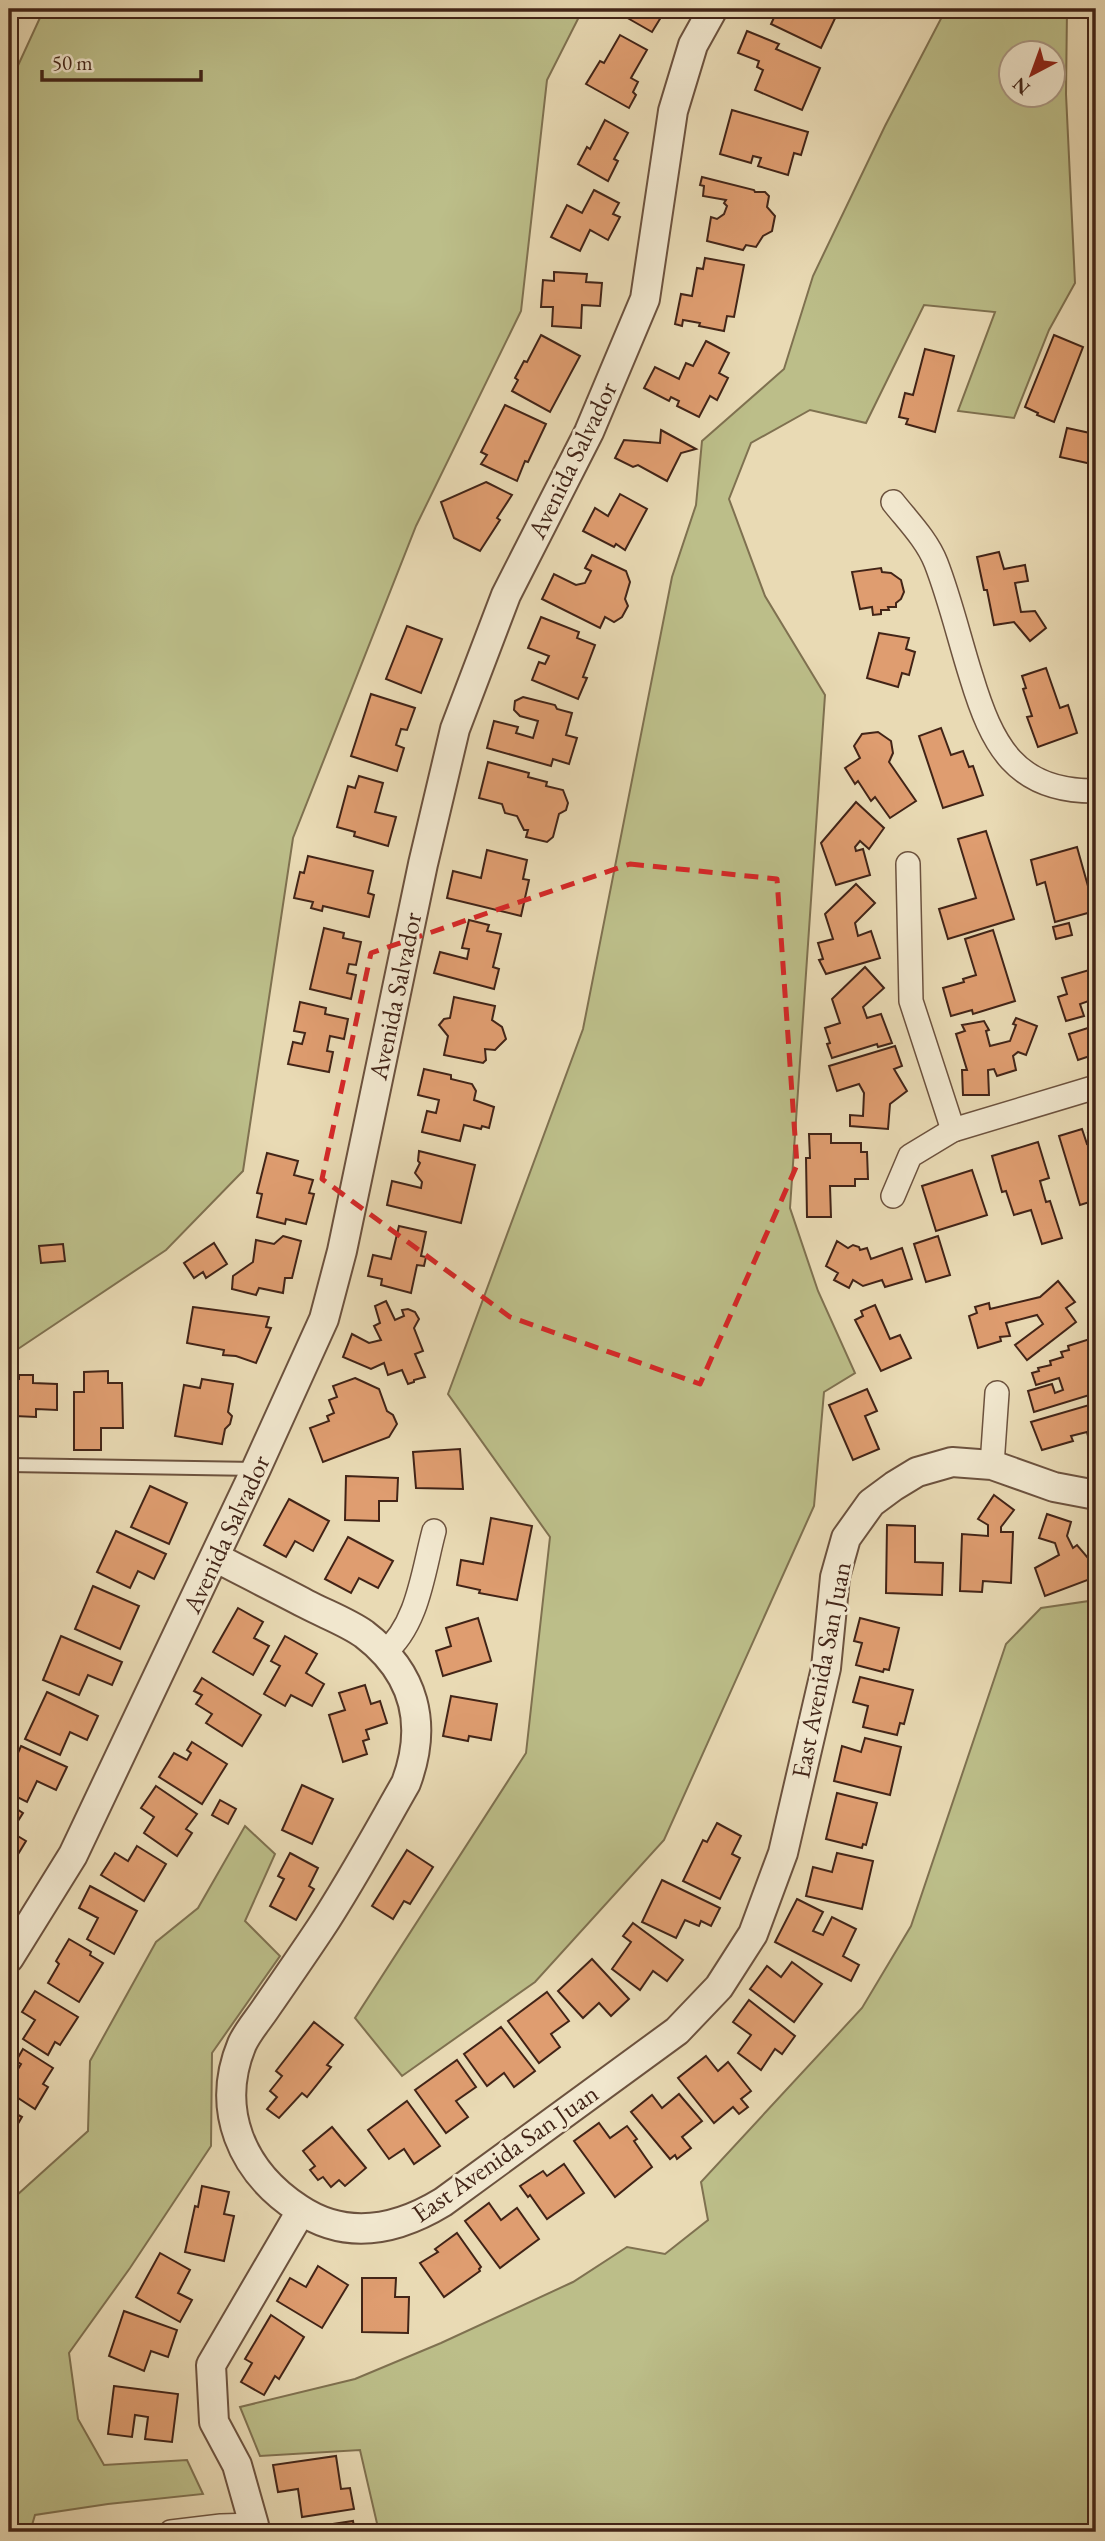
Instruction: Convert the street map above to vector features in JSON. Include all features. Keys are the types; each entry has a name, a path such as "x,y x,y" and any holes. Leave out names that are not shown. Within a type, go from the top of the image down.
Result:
{"street":[{"name":"Avenida Salvador","path":"9,1958 73,1854 215,1557 324,1319 342,1251 423,864 455,729 506,595 589,432 645,299 673,111 693,44 713,9"},
{"path":"893,502 920,535 936,563 982,713 1003,751 1017,767 1038,780 1076,791 1096,791"},
{"path":"908,864 911,1001 953,1130"},
{"path":"893,1196 910,1156 953,1130 1096,1087"},
{"path":"992,1465 997,1393"},
{"name":"East Avenida San Juan","path":"215,1557 363,1634 384,1653 400,1673 411,1695 418,1724 415,1758 406,1783 321,1927 243,2042 232,2074 230,2099 233,2122 240,2143 265,2180 301,2211 316,2219 357,2228 398,2224 419,2217 443,2202 677,2031 719,1987 753,1934 783,1853 827,1668 835,1577 846,1538 871,1503 917,1472 952,1462 992,1465 1054,1487 1096,1495"},
{"path":"384,1653 398,1641 412,1612 434,1531"},
{"path":"171,2532 221,2526 253,2528 237,2465 214,2422 211,2365 301,2211"}],"lane":[{"path":"9,1465 256,1469"}],"highlighted area":[{"path":"630,864 777,879 797,1165 700,1384 510,1317 322,1179 371,953"}],"green space":[{"path":"44,9 583,9 547,80 521,311 416,526 293,838 243,1171 166,1250 9,1355 9,85"},
{"path":"946,9 1067,9 1066,94 1075,283 1049,330 1014,418 958,411 995,312 924,305 866,423 810,410 751,443 729,499 765,596 825,695 790,1208 818,1291 855,1373 824,1392 814,1506 664,1840 535,1982 402,2076 355,2018 526,1753 550,1537 448,1394 583,1029 672,577 696,505 702,441 784,369 813,276 885,126"},
{"path":"1096,1600 1096,2532 379,2532 360,2450 260,2456 240,2407 355,2379 573,2282 627,2247 665,2254 708,2220 701,2182 862,2008 911,1926 1006,1644 1041,1608"},
{"path":"245,1826 275,1854 245,1921 280,1956 212,2053 211,2146 130,2268 69,2353 78,2419 104,2465 187,2460 203,2494 35,2515 30,2532 9,2532 9,2206 16,2196 88,2131 90,2061 156,1942 198,1908"}],"building":[{"path":"619,9 666,9 652,32 617,12"},
{"path":"778,9 848,9 845,16 838,12 821,48 771,24"},
{"path":"747,31 779,44 776,49 820,68 802,110 755,90 763,70 757,67 759,61 738,53"},
{"path":"620,35 647,50 631,78 638,82 633,92 636,95 629,108 586,84 600,61 604,63"},
{"path":"732,110 808,132 801,155 794,153 788,175 758,166 761,158 753,156 751,163 720,154"},
{"path":"605,120 628,133 614,159 618,161 608,181 578,164 587,147 590,149"},
{"path":"702,177 755,192 765,192 769,196 767,207 775,216 772,231 763,236 756,247 746,245 743,250 707,241 711,217 717,219 724,214 727,206 724,203 726,200 703,196 704,186 700,185"},
{"path":"594,190 619,203 613,214 620,217 608,240 590,230 580,251 551,237 567,205 582,213"},
{"path":"705,258 744,265 734,317 727,316 724,331 683,320 682,326 675,324 681,294 692,296 697,268 703,269"},
{"path":"554,272 587,274 586,282 602,283 600,306 582,305 581,328 552,326 553,307 541,307 543,280 554,281"},
{"path":"541,335 580,356 550,412 512,391 518,380 515,378"},
{"path":"1054,335 1083,347 1054,422 1025,407"},
{"path":"706,341 729,353 719,373 728,378 717,400 710,396 699,417 677,406 679,401 671,397 669,401 644,388 655,367 679,379 686,363 693,366"},
{"path":"925,349 954,356 935,432 906,424 908,419 899,417 905,393 913,395"},
{"path":"505,405 546,424 517,481 481,464 487,455 481,452"},
{"path":"1093,420 1096,421 1096,465 1060,457 1067,428 1090,433"},
{"path":"661,430 696,449 681,453 667,481 638,465 633,467 615,458 624,440 660,443"},
{"path":"486,482 512,495 480,551 454,538 441,502"},
{"path":"620,494 647,509 625,550 583,531 595,508 608,516"},
{"path":"999,552 1004,569 1025,565 1028,581 1015,583 1021,612 1035,611 1046,628 1030,641 1014,622 994,625 977,557"},
{"path":"592,555 626,571 630,582 625,599 628,606 622,617 614,622 605,617 600,628 542,599 554,574 576,585 585,583 591,571 585,568"},
{"path":"881,568 882,572 891,573 901,580 904,592 896,607 888,607 889,610 881,610 881,614 873,615 872,607 860,609 852,572"},
{"path":"541,617 579,632 577,638 595,645 583,677 587,678 578,699 532,680 539,662 545,664 549,656 528,648"},
{"path":"407,626 442,639 421,693 386,679"},
{"path":"879,633 909,638 906,649 915,652 909,675 902,673 898,687 867,678"},
{"path":"1046,668 1060,708 1068,705 1077,733 1038,747 1027,717 1032,716 1023,689 1026,688 1022,676"},
{"path":"371,694 415,708 407,730 401,729 396,745 404,748 397,771 351,756"},
{"path":"523,697 555,705 557,709 572,713 566,735 577,738 569,764 553,759 551,766 487,748 494,721 518,727 516,733 533,738 538,721 520,716 514,710 515,701"},
{"path":"941,728 951,755 963,751 969,767 973,766 983,795 943,808 919,736"},
{"path":"878,732 891,741 893,753 889,762 916,801 890,818 875,797 871,801 858,781 855,784 845,768 860,758 854,746 862,734"},
{"path":"488,762 529,773 528,777 547,782 546,786 563,790 568,803 566,810 559,814 553,837 547,842 526,837 528,830 524,830 517,816 505,813 502,804 479,798"},
{"path":"359,776 383,783 375,812 396,817 388,846 354,836 355,832 337,827 348,786 355,788"},
{"path":"856,802 884,828 869,849 860,841 855,847 856,851 863,849 870,875 836,885 821,843"},
{"path":"986,831 1014,919 948,939 939,909 976,898 958,839"},
{"path":"1077,847 1095,911 1055,922 1045,882 1037,885 1031,860"},
{"path":"487,850 527,860 523,879 529,880 521,916 447,898 453,871 481,878"},
{"path":"308,856 373,871 368,893 374,895 369,917 323,906 322,911 311,908 313,902 294,898 300,872 304,873"},
{"path":"856,884 875,903 855,923 858,936 871,931 880,958 826,974 819,960 823,959 818,943 833,939 825,914"},
{"path":"469,920 489,925 487,931 501,934 493,967 499,969 494,989 434,973 440,952 467,959 469,949 462,948"},
{"path":"1069,923 1072,935 1056,939 1053,927"},
{"path":"324,928 344,933 343,938 361,942 356,965 349,964 347,973 356,975 351,999 310,989"},
{"path":"993,930 1015,1001 973,1014 972,1010 951,1016 943,988 964,982 963,979 976,975 965,939"},
{"path":"865,967 884,988 863,1007 867,1018 881,1014 892,1043 878,1047 877,1044 832,1058 825,1028 840,1023 832,999"},
{"path":"1096,968 1096,1006 1094,999 1080,1004 1084,1016 1066,1021 1058,997 1067,994 1062,978"},
{"path":"454,997 495,1006 492,1020 502,1027 506,1039 495,1050 485,1049 486,1060 483,1063 444,1055 448,1036 439,1025 444,1019 450,1018"},
{"path":"300,1002 326,1008 325,1014 348,1019 344,1039 330,1036 327,1051 333,1052 329,1072 288,1064 293,1042 302,1044 305,1033 294,1031"},
{"path":"1016,1018 1037,1026 1026,1055 1018,1052 1013,1056 1016,1070 997,1076 994,1069 988,1070 989,1095 963,1095 962,1070 967,1070 956,1034 965,1031 962,1025 984,1021 989,1030 986,1031 990,1046 1010,1041"},
{"path":"1091,1027 1096,1054 1078,1060 1069,1034"},
{"path":"895,1046 902,1066 894,1069 907,1091 890,1104 888,1129 850,1126 850,1115 863,1116 864,1093 859,1084 837,1091 829,1066"},
{"path":"424,1069 451,1075 451,1079 472,1084 476,1091 474,1100 494,1107 489,1128 464,1125 460,1141 422,1132 427,1111 436,1113 439,1100 418,1095"},
{"path":"1082,1129 1087,1144 1091,1143 1088,1133 1096,1131 1096,1200 1080,1205 1059,1136"},
{"path":"809,1134 831,1134 831,1143 861,1143 861,1152 867,1152 868,1179 855,1179 855,1186 830,1186 831,1217 807,1217 806,1158 810,1158"},
{"path":"1038,1142 1049,1178 1040,1181 1046,1202 1050,1201 1062,1238 1042,1244 1031,1210 1014,1215 1006,1191 1002,1192 992,1156"},
{"path":"419,1151 475,1165 461,1223 387,1205 392,1181 421,1188 422,1182 415,1173 420,1163"},
{"path":"267,1153 298,1161 294,1175 313,1180 309,1193 314,1194 306,1224 286,1219 285,1224 257,1217 262,1194 257,1193"},
{"path":"972,1170 987,1215 936,1231 922,1186"},
{"path":"399,1226 426,1232 421,1256 426,1257 424,1266 417,1265 411,1293 381,1285 382,1279 368,1276 373,1255 391,1259"},
{"path":"283,1236 301,1241 292,1278 285,1278 283,1293 259,1288 256,1295 232,1289 233,1276 253,1262 256,1240 274,1244"},
{"path":"938,1236 950,1275 926,1282 914,1244"},
{"path":"837,1241 848,1248 853,1245 860,1250 867,1248 871,1259 902,1248 912,1279 885,1287 882,1280 863,1286 853,1280 849,1288 834,1280 838,1273 826,1266"},
{"path":"214,1243 227,1264 206,1278 203,1272 194,1278 184,1263"},
{"path":"63,1244 65,1261 41,1263 39,1246"},
{"path":"1058,1281 1075,1302 1066,1308 1076,1322 1027,1360 1015,1345 1043,1324 1037,1315 1006,1323 1010,1336 1000,1337 1001,1341 978,1348 969,1316 977,1313 975,1307 989,1303 990,1309 1040,1297"},
{"path":"386,1301 395,1320 404,1316 402,1310 408,1309 415,1312 419,1319 414,1328 423,1351 415,1354 425,1377 408,1384 402,1370 388,1375 384,1363 371,1369 343,1357 352,1334 369,1343 381,1340 374,1326 380,1323 375,1306"},
{"path":"875,1305 890,1339 900,1335 911,1358 881,1371 855,1320 863,1316 861,1311"},
{"path":"193,1307 269,1317 266,1327 271,1328 256,1363 223,1355 224,1350 187,1343"},
{"path":"1096,1337 1096,1393 1034,1412 1028,1391 1052,1384 1055,1393 1063,1390 1059,1378 1036,1385 1032,1373 1039,1371 1038,1368 1051,1365 1050,1361 1063,1357 1061,1352 1069,1350 1068,1346"},
{"path":"108,1371 108,1383 122,1383 123,1428 101,1428 101,1450 74,1450 74,1392 84,1392 84,1372"},
{"path":"19,1375 33,1375 33,1383 57,1384 57,1410 36,1409 36,1417 15,1416 14,1443 9,1443 9,1392 13,1392 13,1379 19,1379"},
{"path":"355,1378 379,1389 387,1411 393,1415 397,1424 389,1437 323,1462 310,1428 329,1421 327,1416 334,1413 329,1400 337,1397 333,1386"},
{"path":"202,1379 233,1384 228,1412 232,1416 225,1429 222,1444 175,1436 184,1385 200,1388"},
{"path":"867,1389 877,1411 865,1416 879,1449 853,1460 829,1405"},
{"path":"1096,1403 1096,1444 1093,1438 1089,1440 1087,1432 1071,1436 1073,1441 1042,1450 1031,1422"},
{"path":"460,1449 463,1489 416,1488 413,1452"},
{"path":"346,1476 398,1478 397,1501 379,1501 379,1521 345,1520"},
{"path":"150,1486 187,1503 169,1544 131,1527"},
{"path":"994,1495 1014,1510 1001,1527 1001,1532 1013,1532 1011,1583 983,1581 982,1592 960,1591 962,1534 988,1536 988,1525 978,1519"},
{"path":"289,1499 329,1521 313,1551 295,1541 286,1557 264,1545"},
{"path":"1047,1514 1071,1522 1067,1536 1073,1548 1077,1545 1094,1565 1090,1568 1093,1578 1045,1596 1035,1568 1059,1555 1055,1543 1039,1538"},
{"path":"491,1518 532,1526 517,1600 479,1593 480,1590 457,1585 461,1560 483,1564"},
{"path":"887,1525 915,1526 915,1562 943,1563 942,1595 886,1593"},
{"path":"116,1531 166,1554 154,1579 138,1571 130,1588 97,1572"},
{"path":"348,1537 393,1561 378,1588 359,1578 351,1593 325,1579"},
{"path":"93,1586 139,1606 120,1649 75,1629"},
{"path":"238,1608 263,1622 254,1638 269,1646 253,1675 213,1652"},
{"path":"478,1618 491,1661 443,1676 436,1651 451,1646 446,1628"},
{"path":"860,1618 899,1628 889,1670 884,1669 883,1672 856,1665 862,1643 854,1641"},
{"path":"61,1636 122,1662 112,1685 88,1675 79,1695 43,1680"},
{"path":"285,1636 317,1654 306,1673 324,1684 312,1706 291,1695 285,1706 264,1694 280,1666 271,1661"},
{"path":"860,1677 913,1690 904,1724 900,1723 897,1735 863,1727 868,1706 853,1702"},
{"path":"202,1678 261,1715 242,1746 206,1723 212,1714 196,1704 202,1695 194,1691"},
{"path":"365,1685 371,1704 380,1701 387,1723 366,1730 369,1739 363,1741 367,1754 343,1762 329,1715 345,1710 339,1693"},
{"path":"47,1692 98,1716 87,1740 70,1732 60,1755 25,1739"},
{"path":"451,1696 497,1704 491,1740 469,1736 468,1741 443,1736"},
{"path":"865,1738 901,1747 890,1795 834,1781 842,1746 861,1752"},
{"path":"192,1742 227,1764 202,1804 159,1777 174,1753 187,1760 191,1753 187,1750"},
{"path":"21,1746 67,1767 56,1790 37,1781 27,1802 9,1793 9,1773"},
{"path":"302,1785 333,1799 312,1844 282,1830"},
{"path":"156,1786 197,1814 186,1829 192,1833 177,1856 144,1833 154,1817 141,1808"},
{"path":"837,1793 877,1803 866,1845 863,1844 862,1848 826,1839"},
{"path":"220,1800 236,1809 228,1824 212,1815"},
{"path":"9,1804 23,1813 11,1832 26,1841 12,1864 9,1863"},
{"path":"717,1823 741,1836 732,1854 740,1858 720,1899 683,1881 703,1840 707,1842"},
{"path":"137,1846 166,1864 144,1901 101,1875 115,1853 128,1861"},
{"path":"407,1850 433,1867 410,1904 404,1901 393,1919 372,1906"},
{"path":"290,1853 318,1868 309,1886 314,1889 296,1920 270,1906 284,1879 278,1876"},
{"path":"837,1853 873,1861 862,1909 806,1896 813,1867 832,1872"},
{"path":"662,1880 720,1908 711,1926 701,1921 699,1926 685,1920 676,1938 642,1922"},
{"path":"90,1886 137,1911 114,1954 87,1939 98,1918 79,1908"},
{"path":"797,1899 823,1912 813,1931 823,1935 832,1917 856,1929 843,1956 859,1965 851,1981 775,1942"},
{"path":"633,1923 683,1960 667,1981 653,1971 640,1990 612,1969 631,1942 623,1936"},
{"path":"69,1939 103,1963 79,2002 48,1983 59,1964 56,1961"},
{"path":"592,1959 629,1999 611,2016 599,2003 583,2018 558,1991"},
{"path":"792,1962 822,1984 794,2022 750,1989 767,1966 781,1977"},
{"path":"35,1991 78,2017 60,2045 55,2042 48,2055 23,2039 35,2020 22,2012"},
{"path":"547,1992 569,2021 551,2034 560,2047 539,2063 508,2021"},
{"path":"749,2000 795,2036 782,2054 775,2049 761,2070 738,2053 751,2035 733,2022"},
{"path":"314,2022 343,2045 327,2065 331,2067 307,2097 302,2093 279,2118 267,2109 277,2097 270,2091 282,2076 276,2071"},
{"path":"501,2027 535,2071 514,2087 504,2073 487,2086 464,2054"},
{"path":"23,2049 53,2068 43,2084 48,2087 35,2109 9,2092 9,2063 18,2069 21,2064 16,2061"},
{"path":"706,2056 718,2071 728,2062 751,2091 741,2099 748,2107 739,2114 733,2107 714,2123 678,2078"},
{"path":"457,2060 476,2087 456,2101 468,2117 446,2133 415,2090"},
{"path":"679,2094 702,2121 682,2137 691,2148 677,2159 675,2155 670,2159 631,2112 652,2095 662,2108"},
{"path":"407,2101 440,2146 414,2164 404,2149 389,2159 368,2130"},
{"path":"9,2110 22,2117 9,2139"},
{"path":"599,2123 610,2138 627,2126 652,2167 615,2197 574,2141"},
{"path":"332,2127 366,2168 345,2186 339,2180 331,2187 323,2177 318,2180 310,2170 315,2166 303,2151"},
{"path":"564,2164 584,2193 547,2219 520,2186 543,2171 547,2176"},
{"path":"202,2186 229,2192 224,2214 234,2216 224,2261 185,2252"},
{"path":"489,2203 501,2220 517,2208 539,2239 500,2268 465,2221"},
{"path":"457,2233 481,2267 480,2271 444,2297 420,2263 438,2252 435,2249"},
{"path":"160,2253 190,2270 178,2293 192,2300 180,2322 136,2297"},
{"path":"318,2266 348,2285 322,2328 277,2301 290,2278 306,2287"},
{"path":"362,2278 396,2278 395,2297 409,2297 408,2333 362,2332"},
{"path":"124,2311 177,2330 168,2357 151,2351 144,2371 109,2356"},
{"path":"271,2315 304,2337 279,2379 275,2376 264,2395 241,2382 252,2363 245,2359"},
{"path":"114,2386 178,2394 172,2442 145,2439 148,2417 135,2415 132,2437 108,2434"},
{"path":"336,2456 341,2489 350,2488 354,2509 302,2517 298,2489 278,2492 273,2465"},
{"path":"353,2521 355,2532 307,2532 306,2528"}]}
